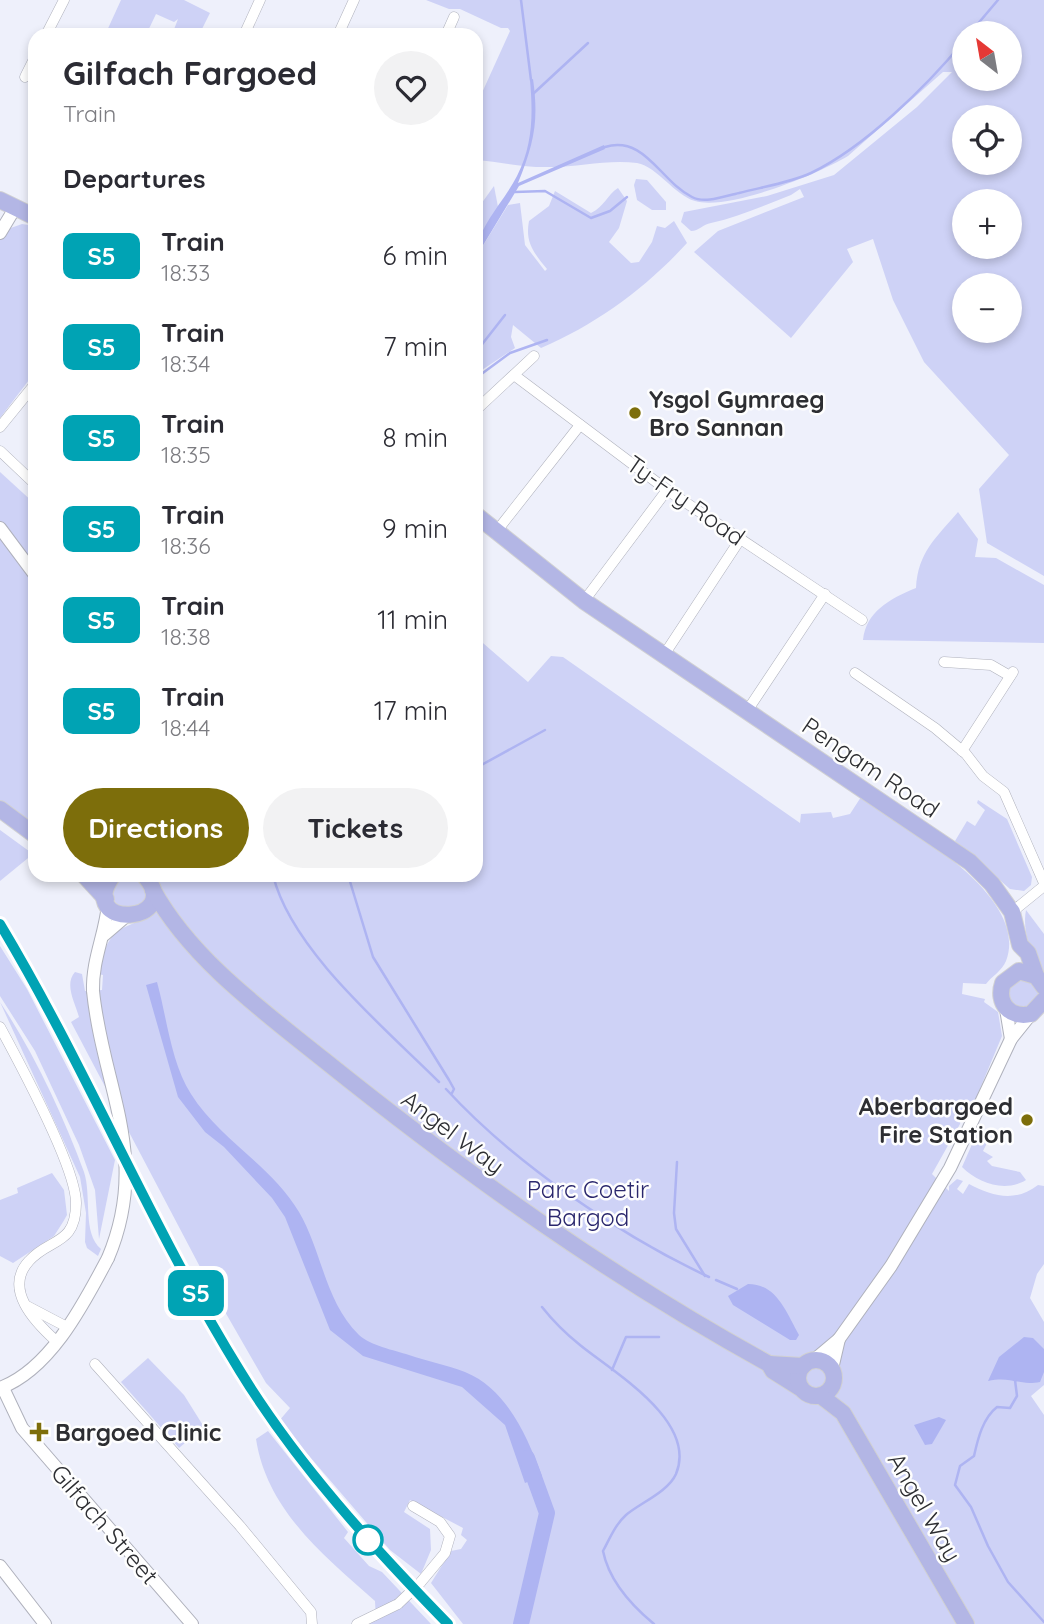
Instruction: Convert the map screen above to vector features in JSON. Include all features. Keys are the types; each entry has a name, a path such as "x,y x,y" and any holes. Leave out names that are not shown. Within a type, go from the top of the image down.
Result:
{"main road":[{"path":"4,205 28,214"},
{"name":"Pengam Road","path":"483,521 584,601 970,862 992,884 1012,912 1020,945 1028,953 1040,981"},
{"path":"0,809 28,830"},
{"path":"89,882 107,902 133,915 151,902 149,882"},
{"path":"107,902 106,886 109,882"},
{"name":"Angel Way","path":"150,882 171,922 280,1024 475,1178 592,1260 769,1364 773,1371 800,1388"},
{"name":"Angel Way","path":"133,915 171,922"},
{"path":"1020,945 1010,975 1000,989 1006,1009 1018,1015 1040,1007"},
{"path":"1010,975 1025,971 1040,981"},
{"path":"824,1362 833,1375 830,1390 821,1396 809,1395 800,1388 798,1376 808,1363 824,1362"},
{"name":"Angel Way","path":"769,1364 808,1363"},
{"name":"Angel Way","path":"833,1375 843,1413 966,1624"},
{"name":"Angel Way","path":"821,1396 843,1413"}],"street":[{"path":"50,28 64,0"},
{"path":"247,28 260,0"},
{"path":"341,28 354,0"},
{"path":"449,28 454,17"},
{"path":"25,77 28,71"},
{"path":"0,233 4,205"},
{"path":"483,403 534,356"},
{"name":"Ty-Fry Road","path":"514,374 667,489 862,620"},
{"path":"0,427 28,393"},
{"path":"496,532 580,425"},
{"path":"0,451 28,477"},
{"path":"584,601 667,489"},
{"path":"0,528 28,566"},
{"path":"664,655 741,538"},
{"path":"747,711 825,594"},
{"path":"944,662 991,664 1011,674 962,751"},
{"path":"855,673 935,727 962,751 983,776 1004,792 1044,885 1012,912"},
{"path":"870,683 878,673"},
{"path":"1,1388 18,1380 67,1327 108,1258 118,1233 125,1203 124,1134 93,991 94,967 104,935 107,902"},
{"path":"104,935 133,915"},
{"path":"808,1363 839,1339 891,1266 950,1168 1012,1040 1040,1007"},
{"path":"1006,1009 1012,1040"},
{"path":"0,1027 47,1122 74,1187 76,1202 69,1231 56,1245 28,1261 22,1272 20,1293 31,1318 56,1341"},
{"path":"27,1306 67,1327"},
{"path":"833,1375 839,1339"},
{"path":"95,1364 240,1526 311,1612 312,1624"},
{"name":"Gilfach Street","path":"1,1388 22,1428 192,1624"},
{"path":"357,1624 398,1604 420,1583 444,1553 450,1536 440,1522 413,1506"},
{"path":"3,1575 45,1624"}],"green space":[{"path":"121,0 184,0 210,13 202,28 175,28 178,19 174,22 156,14 149,28 108,28"},
{"path":"426,0 1044,0 1044,576 987,543 979,489 1009,455 924,362 893,300 873,239 847,249 853,262 791,338 694,252 718,231 804,197 800,189 761,207 694,231 681,222 684,212 767,196 834,175 917,107 952,72 943,72 848,156 834,164 773,189 729,201 710,203 687,198 652,170 637,163 542,167 483,161 483,91 510,31 508,28 501,28 460,9 449,9"},
{"path":"636,179 647,180 666,202 666,210 652,210 637,200 634,185"},
{"path":"494,186 498,207 483,232 483,201"},
{"path":"618,188 627,201 619,228 609,242 631,263 639,262 652,242 657,226 665,228 674,221 687,243 655,275 620,303 582,328 541,348 513,325 511,337 515,348 483,369 483,246 508,205 520,203 525,245 545,271 547,269 531,246 528,235 529,221 549,206 555,191 591,213"},
{"path":"22,224 28,225 28,381 0,418 0,240 8,229"},
{"path":"0,472 28,498 28,822 0,801"},
{"path":"958,512 978,539 975,557 996,558 1044,585 1044,643 863,640 869,622 880,608 916,588 924,555"},
{"name":"Parc Coetir Bargod","path":"483,643 528,682 551,656 563,657 800,823 801,814 831,812 833,818 850,814 861,797 959,866 982,888 1000,912 1009,936 1006,961 1002,968 986,984 963,983 962,994 985,999 984,1002 998,1012 1002,1036 974,1103 962,1113 960,1124 932,1174 949,1191 949,1186 957,1179 963,1181 957,1189 963,1194 969,1184 1004,1196 1021,1194 1038,1185 1044,1186 1044,1264 1037,1274 1030,1298 1044,1322 1044,1385 1031,1396 1044,1415 1044,1624 463,1624 431,1583 451,1551 461,1549 467,1540 461,1535 463,1528 410,1500 404,1512 430,1529 431,1550 421,1574 390,1550 279,1421 290,1408 266,1383 209,1284 71,1022 79,1017 71,994 70,982 75,972 82,974 85,991 102,990 103,975 98,974 110,940 118,931 155,911 165,899 158,882 483,882"},
{"path":"978,800 1007,819 1032,877 1031,885 1024,891 1010,889 955,841 967,821 975,826 985,810 977,803"},
{"path":"0,830 28,850 28,858 0,881"},
{"path":"115,882 143,882 145,899 136,908 122,908 113,899"},
{"path":"1026,910 1044,934 1044,974 1029,944 1025,926"},
{"path":"0,946 27,989 115,1160 99,1239 95,1190 79,1145 35,1051 0,996"},
{"path":"1026,977 1039,990 1028,1009 1011,1005 1007,987 1010,983"},
{"path":"0,1002 36,1063 76,1150 86,1182 91,1234 101,1249 98,1256 87,1248 85,1242 86,1213 80,1177"},
{"path":"977,1133 989,1139 983,1151 993,1157 987,1161 992,1166 1020,1172 1026,1180 1001,1186 984,1182 968,1173 962,1167"},
{"path":"52,1173 64,1190 67,1215 54,1236 13,1263 0,1256 0,1200 18,1193 17,1188"},
{"path":"148,1358 184,1395 204,1427 179,1448 121,1382"},
{"path":"268,1431 348,1532 344,1538 369,1566 382,1572 431,1624 369,1624 376,1620 375,1601 317,1548 285,1509 272,1488 256,1439"}],"water":[{"path":"533,79 534,132 518,183 604,145 605,149 519,186 483,245 486,225 512,186 526,153 531,117 530,80"},
{"path":"157,982 174,1054 184,1082 216,1125 274,1180 299,1212 331,1292 348,1322 359,1335 370,1342 465,1372 493,1390 514,1415 542,1476 525,1483 505,1425 462,1387 363,1356 330,1330 285,1217 272,1198 224,1147 205,1132 178,1097 146,985"},
{"path":"748,1284 766,1289 780,1301 799,1335 796,1340 790,1340 733,1305 728,1296"},
{"path":"1024,1337 1033,1338 1044,1349 1044,1372 1040,1382 988,1381 999,1357"},
{"path":"939,1417 946,1420 932,1444 925,1445 914,1425"}],"waterway":[{"path":"521,0 531,80"},
{"path":"980,21 998,0"},
{"path":"534,93 588,43"},
{"path":"605,147 619,145 642,153 681,190 697,199 715,199 794,180 832,162 873,132 913,96 952,54"},
{"path":"515,192 545,191 591,218 610,211 627,197"},
{"path":"483,343 505,315"},
{"path":"483,373 510,353 547,340"},
{"path":"483,764 545,730"},
{"path":"276,882 283,903 299,932 319,959 368,1013 439,1082"},
{"path":"350,882 373,957 449,1080 454,1089 452,1093"},
{"path":"446,1089 503,1143 569,1195 639,1240 709,1277"},
{"path":"677,1162 674,1213 676,1229 705,1276"},
{"path":"716,1280 737,1289"},
{"path":"542,1307 569,1336 649,1400 675,1435 680,1454 676,1474 660,1492 622,1519 603,1551 610,1572 622,1592 654,1624"},
{"path":"612,1370 626,1337 659,1337"},
{"path":"1015,1380 1017,1396 1010,1408 997,1407 988,1417 979,1435 974,1456 960,1466 955,1485 971,1507 1008,1582 1044,1622"},
{"path":"521,1624 547,1513 527,1458"}],"railway":[{"path":"0,924 62,1035 177,1261 240,1372 311,1472 364,1534 448,1624"}],"train":[{"name":"S5","path":"0,924 42,996 176,1258 240,1372 306,1465 342,1509 448,1624"}],"place":[{"name":"Ysgol Gymraeg Bro Sannan","path":"635,413"},
{"name":"Aberbargoed Fire Station","path":"1027,1120"},
{"name":"Bargoed Clinic","path":"39,1432"}]}
